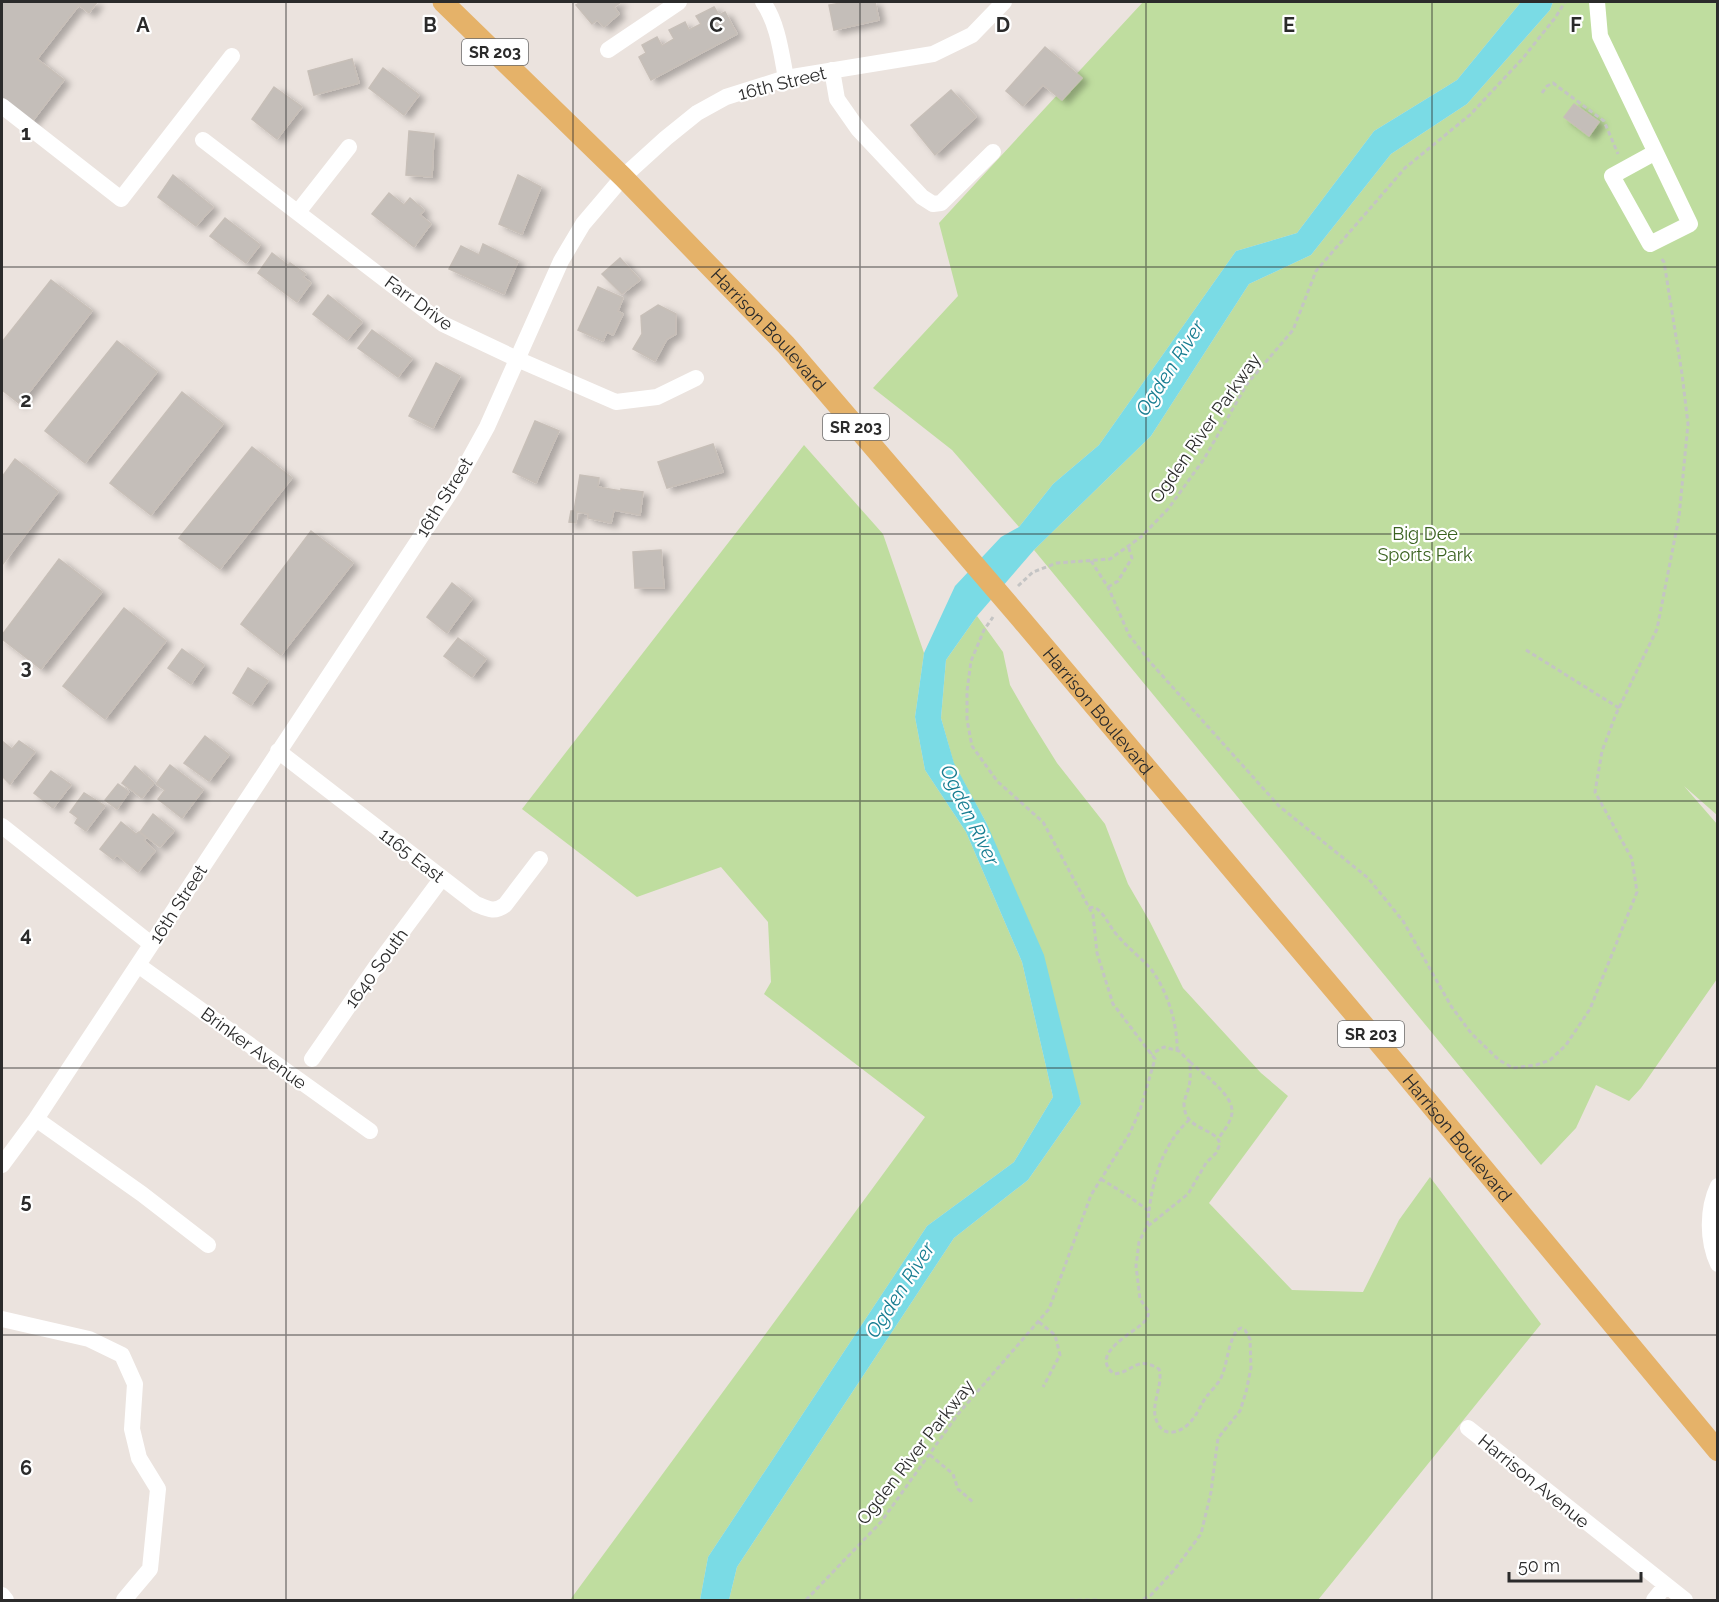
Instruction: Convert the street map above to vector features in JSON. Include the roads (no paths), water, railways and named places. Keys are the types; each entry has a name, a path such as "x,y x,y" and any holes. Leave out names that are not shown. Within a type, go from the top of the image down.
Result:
{"main road":[{"name":"Harrison Boulevard","path":"443,2 623,177 786,345 1400,1068 1718,1451"}],"street":[{"path":"608,50 679,2"},
{"path":"764,2 777,34 786,78"},
{"name":"16th Street","path":"2,1165 36,1119 455,485 487,427 561,261 583,224 623,177 697,113 726,97 786,78 933,54 972,35 1004,2"},
{"path":"1597,2 1600,36 1654,153 1690,224 1650,244 1612,176 1654,153"},
{"path":"2,106 120,199 232,56"},
{"path":"832,70 837,99 858,129 922,197 933,204 941,204 993,152"},
{"name":"Farr Drive","path":"203,140 443,324 616,402 657,397 696,378"},
{"path":"298,212 349,147"},
{"name":"1165 East","path":"278,751 476,904 490,911 498,910 505,905 540,859"},
{"path":"2,826 151,944"},
{"name":"1640 South","path":"312,1059 375,968 442,878"},
{"name":"Brinker Avenue","path":"138,964 370,1131"},
{"path":"36,1119 142,1194 208,1245"},
{"path":"1718,1186 1713,1196 1709,1224 1714,1257 1718,1264"},
{"path":"2,1319 89,1339 122,1355 135,1384 132,1429 139,1458 158,1489 150,1569 124,1600"},
{"name":"Harrison Avenue","path":"1468,1428 1684,1600"},
{"path":"1654,1600 1666,1586"},
{"path":"2,1595 6,1600"}],"water":[{"name":"Ogden River","path":"1521,2 1553,2 1550,10 1467,104 1391,154 1311,255 1249,284 1151,436 1034,550 977,616 946,660 941,718 954,763 987,824 1044,955 1081,1104 1028,1180 954,1238 737,1567 729,1600 700,1600 708,1557 927,1226 1014,1162 1053,1097 1022,962 966,832 925,770 915,717 924,653 955,586 1001,537 1019,527 1053,484 1099,445 1236,251 1297,233 1374,131 1457,80"}],"park label":[{"name":"Big Dee Sports Park","path":"1425,543"}]}
